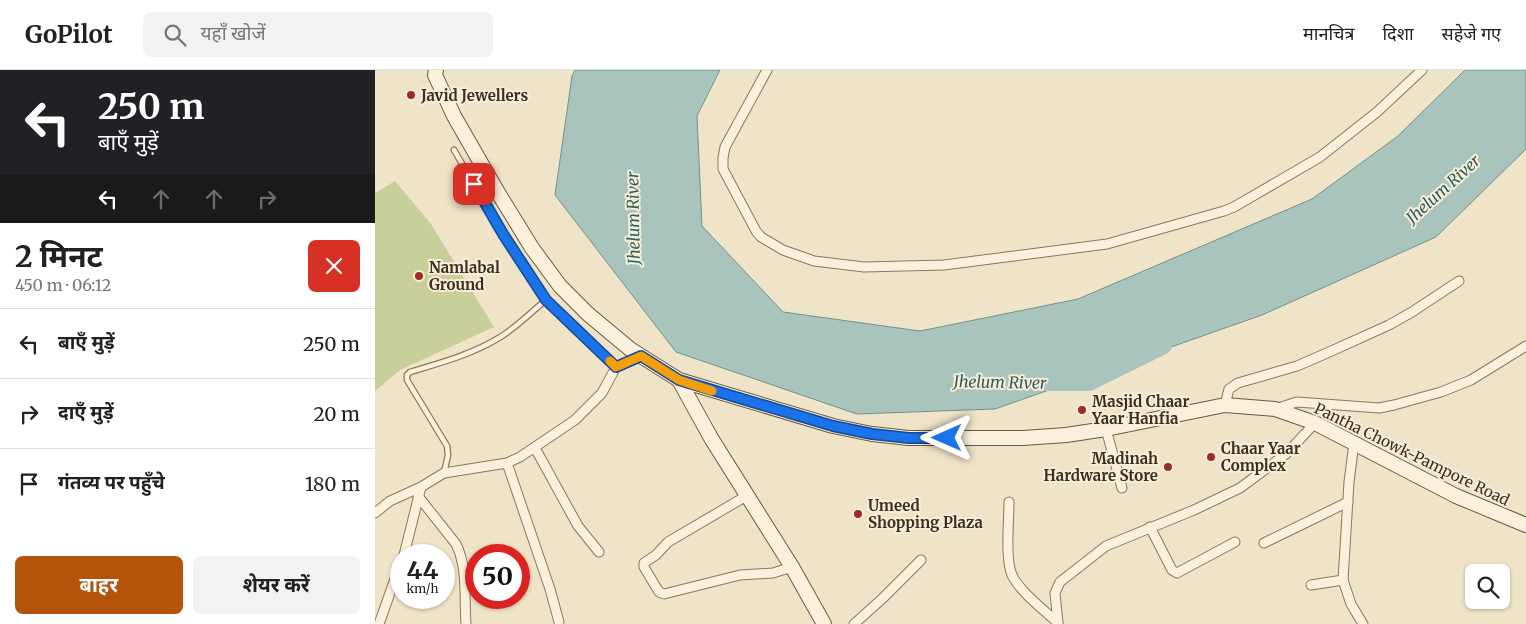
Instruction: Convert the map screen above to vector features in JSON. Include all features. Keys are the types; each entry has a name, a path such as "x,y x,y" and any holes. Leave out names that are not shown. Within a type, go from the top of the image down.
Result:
{"main road":[{"name":"Pantha Chowk-Pampore Road","path":"434,72 454,116 497,191 560,286 574,301 630,349 679,380 833,426 872,434 909,438 1023,438 1066,435 1106,429 1225,405 1275,409 1315,423 1456,496 1526,525"},
{"path":"679,380 711,438 792,567 823,624"}],"street":[{"path":"767,70 725,147 723,169 734,192 761,237 783,250 814,261 864,267 944,265 1107,244 1224,211 1320,157 1377,112 1421,70"},
{"path":"1225,405 1229,389 1238,383 1297,366 1327,353 1412,312 1459,281"},
{"path":"1275,409 1297,402 1379,408 1394,405 1441,392 1471,380 1526,346"},
{"path":"375,513 396,497 419,492 444,473 507,463 535,448 575,420 596,400 608,384 616,367 641,356"},
{"path":"1057,624 1055,593 1060,582 1106,546 1194,510 1240,488 1286,454 1315,423"},
{"path":"1106,429 1122,488"},
{"path":"1354,443 1343,580 1351,604 1363,624"},
{"path":"535,448 578,526 599,552"},
{"path":"507,463 559,622"},
{"path":"407,544 419,492"},
{"path":"419,492 460,552 466,624"},
{"path":"748,495 669,542 656,555 644,563 644,567 659,592 663,594 740,575 773,572 792,567"},
{"path":"1009,502 1009,565 1013,576 1018,585 1057,624"},
{"path":"1264,543 1348,502"},
{"path":"1149,527 1172,570 1177,573 1235,542"},
{"path":"854,624 921,560"},
{"path":"1311,585 1343,580"},
{"path":"379,624 390,593"}],"lane":[{"path":"454,150 503,234 546,300 616,367"},
{"path":"444,473 448,455 447,446 407,380 407,375 410,372 481,348 499,338 546,300"}],"green space":[{"name":"Namlabal Ground","path":"395,181 431,224 494,327 400,370 375,391 375,193"}],"water":[{"path":"575,70 720,70 697,116 702,226 783,312 920,331 1078,299 1312,199 1398,136 1465,70 1526,70 1526,149 1436,237 1262,315 995,409 857,414 676,352 555,195 572,76"}],"waterway":[{"name":"Jhelum River","path":"1045,383 1089,383 1164,346"}],"slow traffic":[{"path":"610,361 616,367 641,356 679,380 712,391"}],"place":[{"name":"Javid Jewellers","path":"411,95"},
{"name":"Namlabal Ground","path":"419,276"},
{"name":"Masjid Chaar Yaar Hanfia","path":"1082,410"},
{"name":"Chaar Yaar Complex","path":"1211,457"},
{"name":"Madinah Hardware Store","path":"1168,467"},
{"name":"Umeed Shopping Plaza","path":"858,514"}],"route":[{"path":"474,184 503,234 546,300 616,367 641,356 679,380 833,426 872,434 909,438 947,438"}]}
